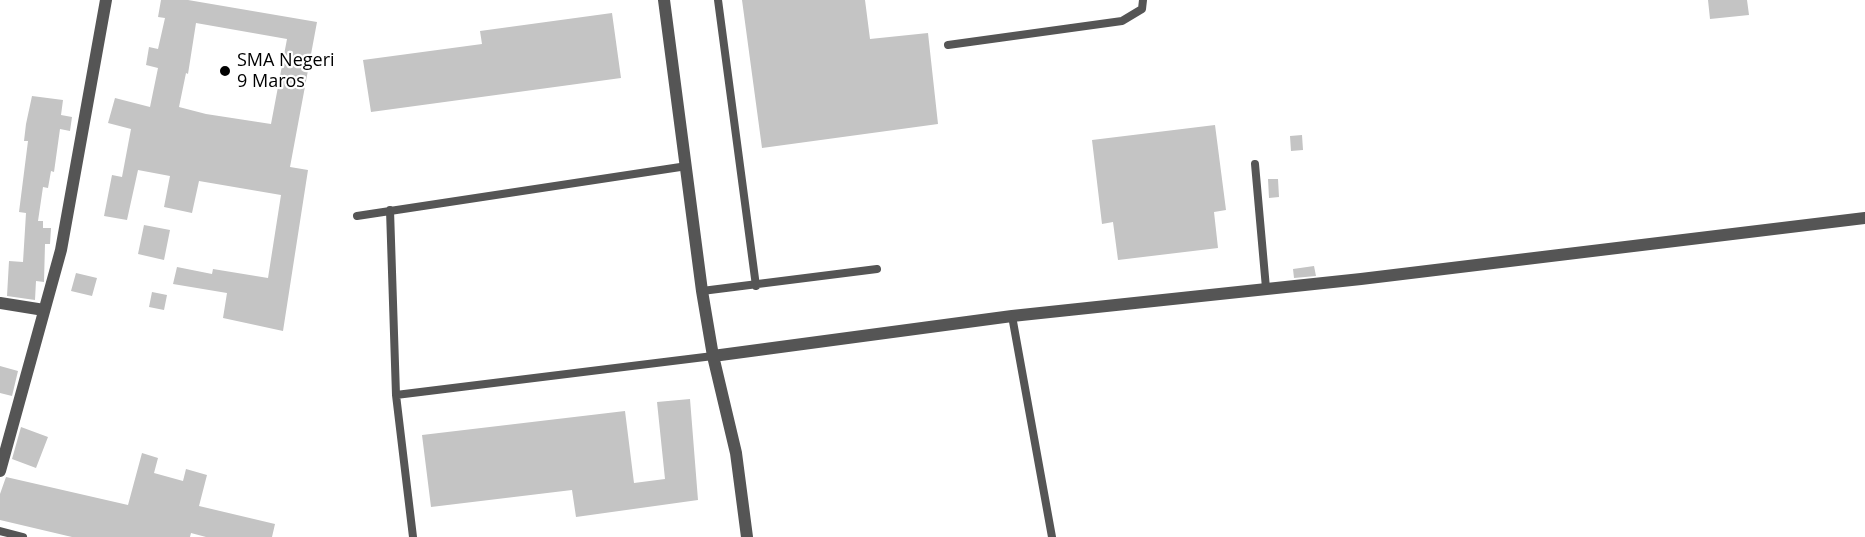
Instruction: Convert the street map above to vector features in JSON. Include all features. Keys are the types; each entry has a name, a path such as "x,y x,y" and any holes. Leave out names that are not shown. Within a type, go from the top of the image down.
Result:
{"street":[{"path":"0,471 61,250 106,0"},
{"path":"664,0 702,291 713,356 736,453 747,537"},
{"path":"713,356 1012,315 1361,279 1865,218"},
{"path":"0,303 44,310"}],"lane":[{"path":"718,0 756,286"},
{"path":"948,45 1122,21 1142,9 1143,0"},
{"path":"1255,164 1266,288"},
{"path":"357,216 687,166"},
{"path":"390,210 396,395 413,537"},
{"path":"702,291 877,269"},
{"path":"1012,315 1052,537"},
{"path":"396,395 713,356"},
{"path":"0,531 23,537"}],"building":[{"path":"161,0 188,0 317,22 290,167 308,170 283,331 223,318 227,293 173,284 177,267 212,274 213,269 268,278 281,195 199,181 192,213 164,207 170,176 138,170 127,220 104,216 112,175 122,177 131,129 108,123 115,98 150,107 158,68 146,65 149,47 158,49 165,18 158,17","holes":["196,23 287,39 271,124 206,114 179,107 186,73 188,74"]},
{"path":"742,0 865,0 870,39 928,33 938,124 762,148"},
{"path":"1708,0 1747,0 1749,15 1710,19"},
{"path":"612,13 621,78 371,112 363,60 482,44 480,31"},
{"path":"32,96 63,100 61,115 72,117 70,131 60,129 54,172 51,171 48,188 43,187 38,221 43,221 43,228 51,228 50,244 45,244 44,282 36,281 35,300 7,296 9,261 23,262 26,213 19,212 28,141 24,141"},
{"path":"1215,125 1226,210 1214,212 1218,248 1118,260 1113,222 1102,224 1092,140"},
{"path":"1302,135 1303,150 1291,151 1290,136"},
{"path":"1268,179 1278,179 1279,197 1269,198"},
{"path":"144,225 170,230 164,260 138,254"},
{"path":"1314,266 1316,276 1294,278 1293,269"},
{"path":"76,273 97,278 92,296 71,291"},
{"path":"152,292 167,295 164,310 149,307"},
{"path":"0,366 18,371 12,396 0,393"},
{"path":"690,399 698,500 576,517 572,490 431,507 422,435 625,411 634,483 665,479 657,402"},
{"path":"21,427 48,437 36,468 12,459"},
{"path":"142,453 158,458 154,473 183,481 186,469 207,475 199,506 275,524 272,537 206,537 191,533 190,537 72,537 0,520 0,494 6,477 128,505"}],"place":[{"name":"SMA Negeri 9 Maros","path":"225,71"}]}
